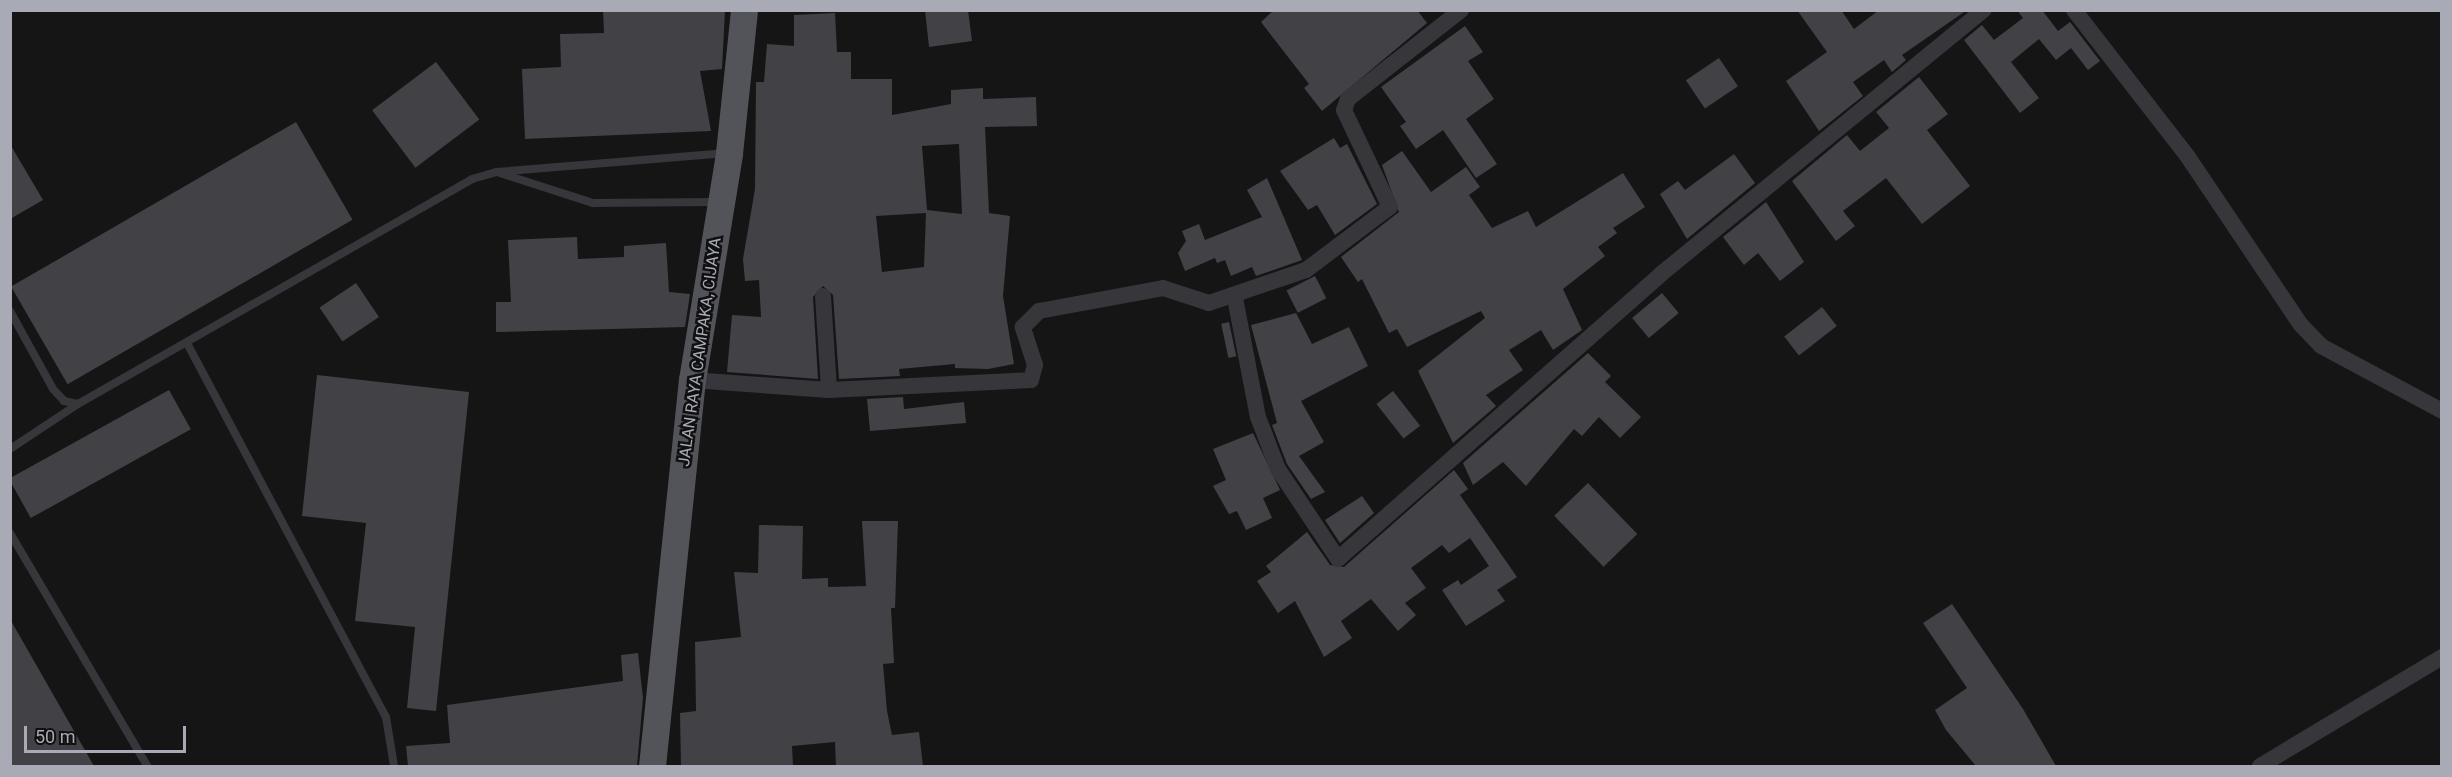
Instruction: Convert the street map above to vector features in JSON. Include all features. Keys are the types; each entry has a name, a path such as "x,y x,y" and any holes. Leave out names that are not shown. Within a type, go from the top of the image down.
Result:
{"main road":[{"name":"JALAN RAYA CAMPAKA, CIJAYA","path":"652,766 692,380 722,203 744,10"}],"street":[{"path":"692,380 829,390 1031,380 1035,365 1023,327 1039,311 1163,288 1209,303 1235,298 1306,270 1386,213 1390,202 1344,110 1348,99 1461,10"},
{"path":"1235,298 1262,427 1278,469 1338,559 1661,274 1984,10"},
{"path":"2074,10 2188,157 2301,325 2322,346 2442,411"},
{"path":"823,296 829,390"},
{"path":"2260,766 2442,657"}],"lane":[{"path":"10,449 78,404 188,345 472,179 497,171 729,153"},
{"path":"497,171 593,203 722,203"},
{"path":"10,310 52,389 64,401 78,404"},
{"path":"188,345 386,717 394,766"},
{"path":"10,533 147,766"}],"building":[{"path":"603,10 725,10 722,69 700,71 711,131 525,139 522,69 561,67 560,34 604,33"},
{"path":"925,10 968,10 972,41 929,47"},
{"path":"1274,10 1417,10 1427,23 1322,111 1304,88 1309,84 1261,22"},
{"path":"1797,10 1841,10 1854,29 1879,10 1967,10 1902,55 1906,60 1892,72 1884,60 1853,82 1863,96 1819,131 1786,81 1827,52"},
{"path":"2017,10 2042,10 2058,31 2070,22 2100,61 2088,70 2071,48 2056,60 2039,39 2011,62 2039,98 2020,113 1964,40 1982,25 1994,40 2023,18"},
{"path":"835,13 837,52 851,52 851,79 892,79 892,115 951,104 951,90 983,88 983,99 1036,97 1037,126 985,127 989,213 1010,216 1003,296 1014,364 988,369 955,368 955,364 899,369 900,376 839,379 833,295 823,286 813,297 818,379 727,372 732,315 761,317 759,280 745,281 743,259 755,189 756,82 764,82 767,44 794,46 794,15","holes":["959,144 962,214 927,210 922,146","926,213 924,267 882,272 876,216"]},
{"path":"1465,26 1483,52 1468,61 1494,99 1466,119 1497,164 1476,178 1443,130 1416,149 1400,126 1406,122 1381,87"},
{"path":"1719,58 1738,86 1705,109 1686,80"},
{"path":"436,62 479,120 415,168 372,110"},
{"path":"1919,77 1948,114 1927,130 1970,186 1922,224 1886,178 1843,211 1855,226 1836,241 1792,181 1847,135 1860,151 1889,128 1876,112"},
{"path":"296,122 352,220 68,384 11,287"},
{"path":"1334,138 1340,148 1347,144 1377,204 1335,235 1317,205 1308,210 1280,171"},
{"path":"10,144 43,200 10,219"},
{"path":"1402,151 1431,192 1466,167 1480,187 1469,195 1492,228 1528,211 1536,227 1623,173 1645,207 1613,228 1617,233 1598,247 1605,256 1563,289 1582,330 1553,350 1541,330 1509,350 1523,370 1486,395 1496,406 1453,443 1418,371 1485,318 1481,311 1407,347 1397,329 1389,333 1362,279 1358,282 1341,257 1399,212 1382,165"},
{"path":"1734,154 1755,183 1687,239 1660,194 1678,181 1685,190"},
{"path":"1267,178 1302,260 1256,276 1252,267 1231,276 1225,260 1217,263 1215,258 1185,271 1178,253 1186,241 1182,231 1199,224 1205,240 1262,217 1247,190"},
{"path":"1766,202 1804,262 1780,281 1758,253 1744,265 1723,237"},
{"path":"577,237 578,259 624,257 624,246 666,243 669,292 690,294 685,327 496,332 496,302 511,302 508,240"},
{"path":"1315,276 1326,298 1298,313 1286,291"},
{"path":"356,283 379,317 342,342 320,308"},
{"path":"1662,293 1679,313 1649,338 1632,318"},
{"path":"1822,307 1837,326 1799,355 1784,337"},
{"path":"1296,313 1312,344 1349,327 1368,366 1301,401 1324,442 1299,456 1325,492 1311,499 1287,464 1272,425 1277,423 1251,325"},
{"path":"1229,322 1236,356 1228,358 1221,324"},
{"path":"1588,353 1611,376 1605,382 1641,417 1620,438 1599,417 1582,436 1574,429 1526,486 1503,462 1473,485 1463,463"},
{"path":"317,375 469,392 436,711 407,708 415,627 355,621 366,523 302,516"},
{"path":"169,390 191,429 31,518 10,478"},
{"path":"1393,391 1420,426 1404,439 1376,404"},
{"path":"903,397 904,409 964,402 966,423 870,431 867,399"},
{"path":"1253,433 1280,490 1263,498 1272,518 1246,530 1237,511 1229,514 1213,486 1226,480 1213,449"},
{"path":"1454,470 1468,489 1460,495 1517,577 1497,590 1505,601 1466,626 1442,590 1458,580 1461,585 1489,566 1470,538 1449,553 1442,545 1411,568 1426,588 1405,603 1416,615 1398,631 1371,599 1341,621 1352,638 1324,657 1295,601 1278,613 1257,581 1271,572 1266,566 1307,532 1330,565 1344,567"},
{"path":"1588,483 1637,534 1604,567 1554,516"},
{"path":"1362,496 1374,513 1340,543 1325,520"},
{"path":"862,521 898,521 895,608 891,608 894,663 883,664 887,711 892,735 919,732 923,766 836,766 835,742 792,746 793,766 681,766 680,713 696,711 695,642 741,637 734,572 758,573 759,525 803,526 802,579 828,578 828,587 866,586"},
{"path":"1952,604 2023,709 2056,766 1976,766 1946,730 1935,710 1967,688 1923,623"},
{"path":"10,619 94,766 10,766"},
{"path":"638,653 643,698 637,766 408,766 406,746 450,743 447,705 623,681 621,655"}]}
